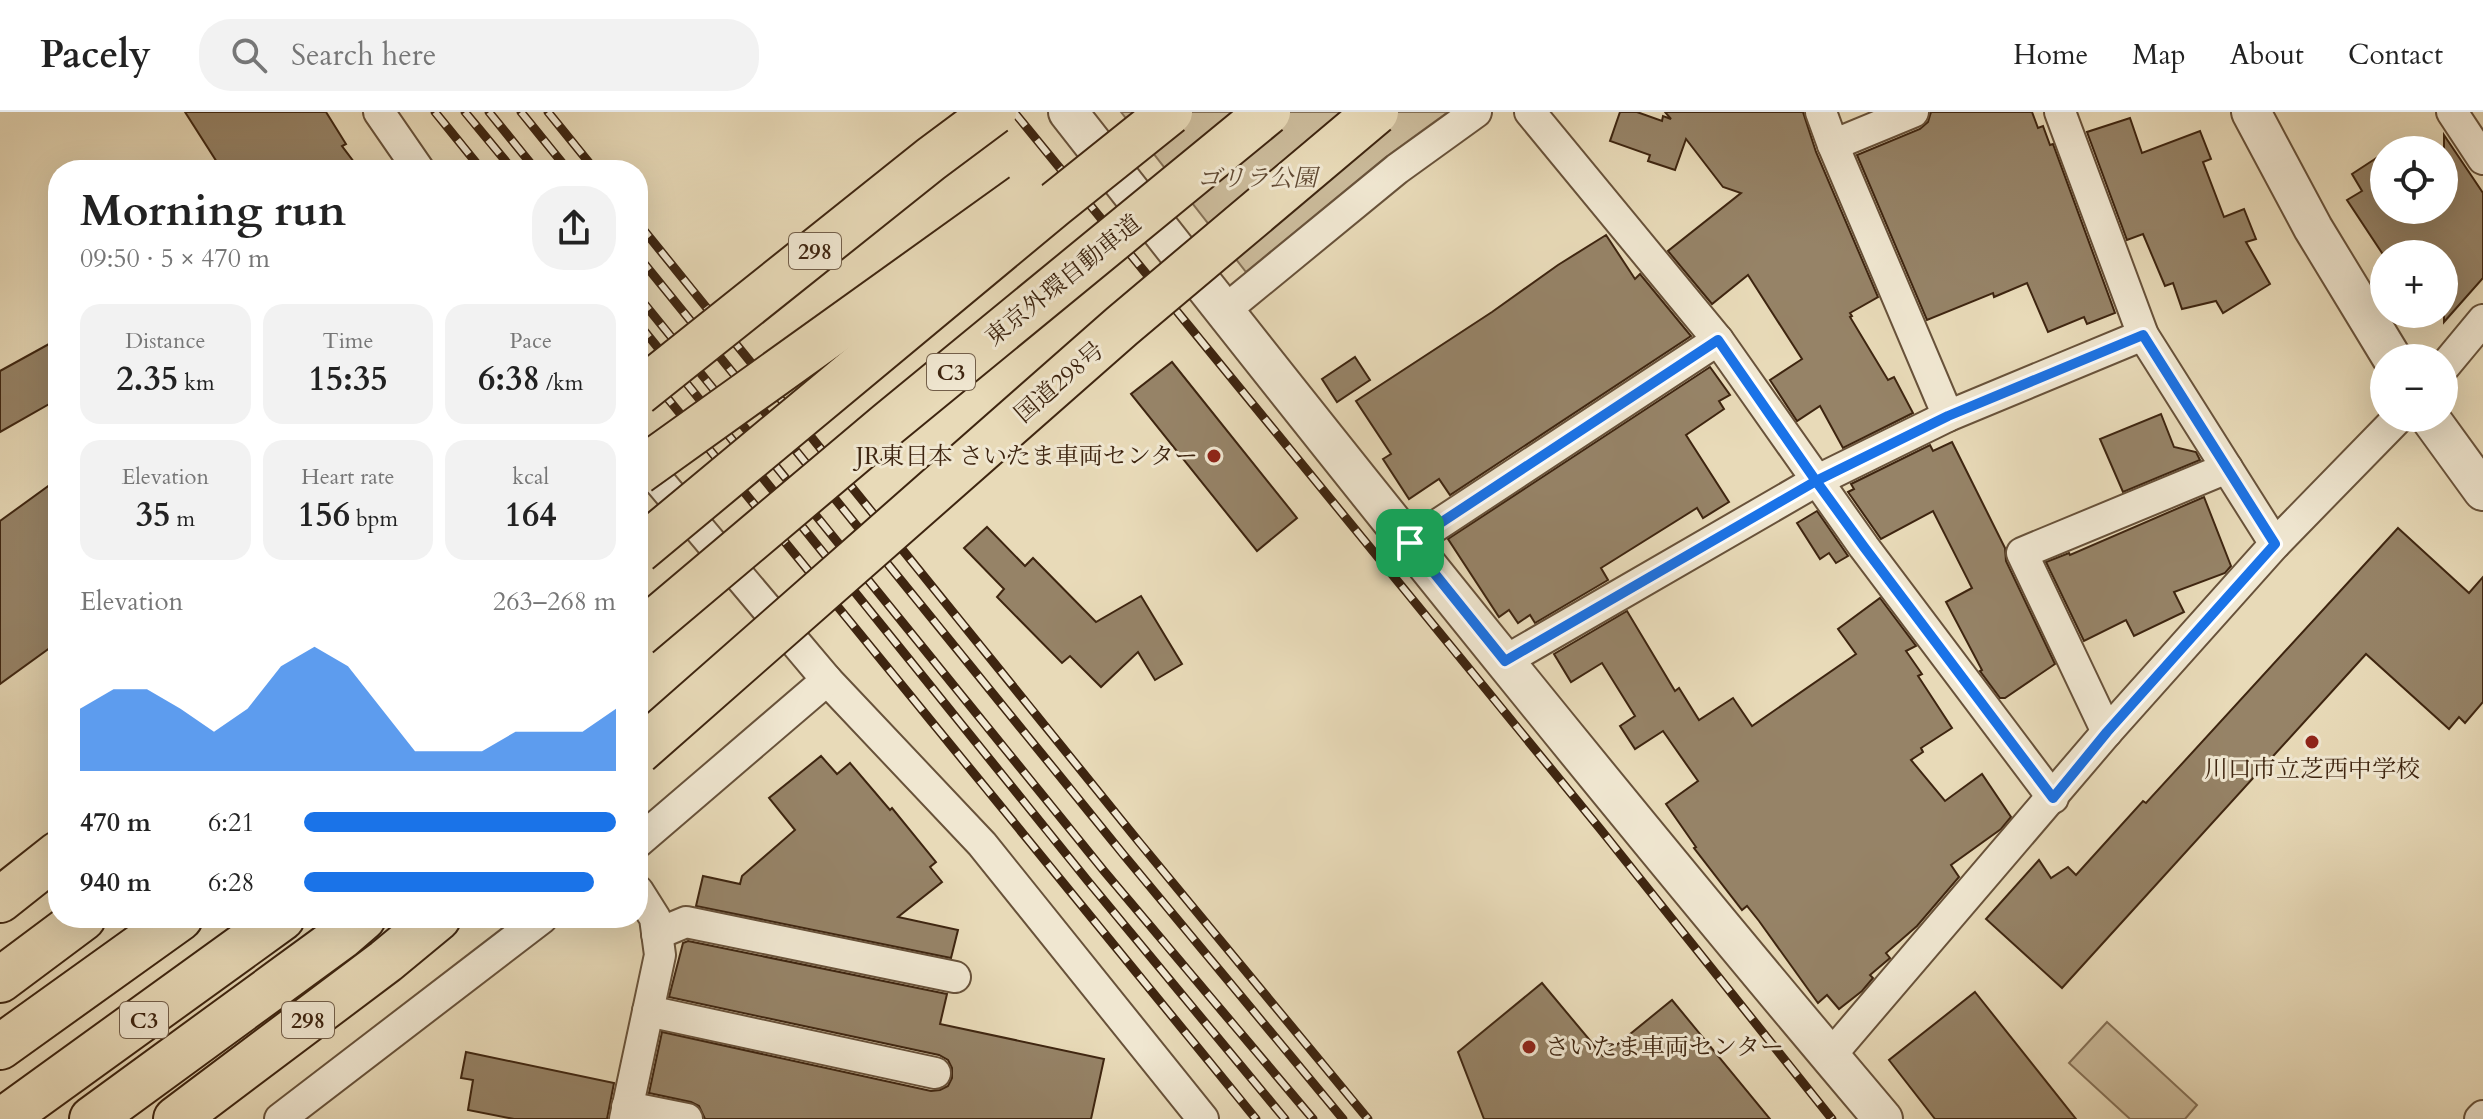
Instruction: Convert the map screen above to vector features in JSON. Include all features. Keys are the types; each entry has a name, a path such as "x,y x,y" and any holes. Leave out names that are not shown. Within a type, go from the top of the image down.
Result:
{"highway":[{"name":"298","path":"648,385 994,112"},
{"path":"648,465 1042,183 1134,112"},
{"name":"C3","path":"648,543 1170,112"},
{"name":"東京外環自動車道","path":"648,627 888,424 1268,112"},
{"name":"国道298号","path":"648,743 1122,326 1376,112"},
{"path":"648,654 888,424"},
{"path":"0,900 48,862"},
{"path":"0,980 70,928"},
{"name":"C3","path":"0,1047 166,928"},
{"name":"C3","path":"4,1119 268,928"},
{"path":"92,1119 351,928"},
{"name":"298","path":"176,1119 426,928"}],"street":[{"path":"379,112 412,160"},
{"path":"1068,112 1505,661 1883,1119"},
{"path":"1224,311 1397,169 1476,112"},
{"path":"1530,112 1718,340 1864,547 2053,798"},
{"path":"1821,112 1948,416"},
{"path":"1833,145 1913,112"},
{"path":"2060,112 2143,335 2275,544"},
{"path":"2251,112 2313,228 2383,344"},
{"path":"2452,112 2483,159"},
{"path":"2458,350 2483,320"},
{"path":"1505,661 1816,481 1948,416 2143,335"},
{"path":"1410,543 1718,340"},
{"path":"1830,1056 2107,732 2275,544 2384,432"},
{"path":"2440,432 2483,491"},
{"path":"648,468 827,680 982,844 1203,1119"},
{"path":"2107,732 2022,553 2227,468"},
{"path":"648,833 827,680"},
{"path":"648,907 655,918 660,955 626,1113 687,1119"},
{"path":"657,934 686,922 955,977"},
{"path":"280,1119 529,928"},
{"path":"648,1011 935,1073"}],"green space":[{"name":"ゴリラ公園","path":"1121,112 1448,112 1386,157 1246,272"},
{"path":"2107,1022 2197,1105 2185,1119 2130,1119 2069,1063"}],"building":[{"path":"185,112 326,112 346,144 342,146 352,160 216,160"},
{"path":"1620,112 1637,112 1662,121 1663,116 1671,119 1665,112 1803,112 1816,152 1878,297 1850,313 1850,317 1888,380 1894,377 1913,413 1843,448 1820,406 1797,421 1770,380 1802,359 1748,275 1712,304 1668,251 1741,193 1723,187 1686,139 1675,170 1648,161 1650,155 1610,141"},
{"path":"1931,112 2032,112 2038,128 2043,126 2050,145 2053,144 2115,313 2087,324 2084,317 2048,332 2027,283 1994,297 1993,293 1927,320 1857,155 1920,129 1928,122"},
{"path":"2130,118 2142,153 2200,131 2211,159 2203,162 2224,217 2244,209 2256,239 2246,242 2270,284 2223,313 2216,301 2182,309 2173,283 2165,286 2143,234 2127,240 2087,132"},
{"path":"2458,156 2483,193 2483,278 2458,306 2458,240 2373,240 2347,200 2362,191 2352,174 2370,162 2370,224 2458,224"},
{"path":"1606,235 1635,279 1640,274 1691,336 1450,495 1439,479 1409,499 1383,459 1391,454 1356,401"},
{"path":"48,345 48,405 0,432 0,371"},
{"path":"1355,357 1370,380 1337,402 1322,379"},
{"name":"JR東日本 さいたま車両センター","path":"1172,362 1297,518 1257,551 1131,394"},
{"path":"1710,367 1730,395 1719,401 1724,409 1686,435 1729,502 1703,518 1697,508 1601,568 1608,580 1535,623 1530,615 1518,623 1509,610 1499,617 1448,539"},
{"path":"2161,414 2174,447 2196,452 2200,460 2123,492 2100,439"},
{"path":"1952,442 2005,548 2006,561 2055,664 2005,698 2000,698 1980,671 1946,602 1972,588 1933,511 1881,539 1848,492 1854,489 1851,484 1930,445 1933,451"},
{"path":"48,486 48,649 0,684 0,521"},
{"path":"2204,497 2231,566 2225,573 2174,592 2184,612 2134,636 2126,620 2084,641 2046,562 2070,555"},
{"path":"1817,511 1848,556 1836,563 1829,553 1820,559 1797,523"},
{"path":"987,527 1025,566 1033,558 1096,622 1141,596 1182,664 1155,680 1138,652 1101,687 1070,656 1062,663 997,597 1004,589 964,548"},
{"path":"2398,528 2469,593 2483,577 2483,702 2465,723 2459,717 2449,729 2366,654 2062,988 1986,919 2039,860 2051,878 2068,867 2076,875"},
{"path":"1880,598 1916,646 1906,651 1922,674 1918,676 1952,728 1921,748 1923,752 1911,760 1945,801 1982,774 2011,817 2001,829 1951,865 1959,877 1917,926 1886,953 1890,958 1870,975 1873,978 1862,991 1839,1009 1827,995 1818,1003 1747,906 1742,910 1694,848 1666,804 1698,781 1663,731 1635,749 1620,726 1635,716 1602,663 1571,682 1554,654 1627,611 1675,691 1679,688 1699,720 1733,698 1752,726 1856,654 1838,629"},
{"path":"821,756 837,774 850,763 936,862 930,867 942,882 898,917 958,930 951,958 696,906 703,876 740,884 742,876 795,830 769,798"},
{"path":"688,941 947,994 940,1024 1104,1059 1091,1119 705,1119 699,1106 691,1102 649,1093 662,1032 931,1091 948,1086 952,1068 948,1060 939,1055 669,997 683,943"},
{"name":"さいたま車両センター","path":"1542,983 1603,1056 1672,1000 1770,1119 1484,1119 1458,1052"},
{"path":"1975,992 2076,1119 1935,1119 1889,1060"},
{"path":"466,1052 614,1083 607,1119 514,1119 468,1110 473,1080 461,1078"}],"railway":[{"path":"435,112 474,160"},
{"path":"465,112 505,160"},
{"path":"489,112 528,160"},
{"path":"521,112 560,160"},
{"path":"548,112 587,160"},
{"path":"1014,112 1601,830 1832,1119"},
{"path":"648,235 1139,842 1368,1119"},
{"path":"648,268 1123,854 1343,1119"},
{"path":"648,308 1104,871 1313,1119"},
{"path":"648,335 1087,880 1285,1119"},
{"path":"648,374 1256,1119"}],"place":[{"name":"JR東日本 さいたま車両センター","path":"1214,456"},
{"name":"川口市立芝西中学校","path":"2312,742"},
{"name":"さいたま車両センター","path":"1529,1047"}],"route":[{"path":"1410,543 1505,661 1816,481 2053,798 2107,732 2275,544 2143,335 1948,416 1816,481 1718,340 1410,543"}]}
